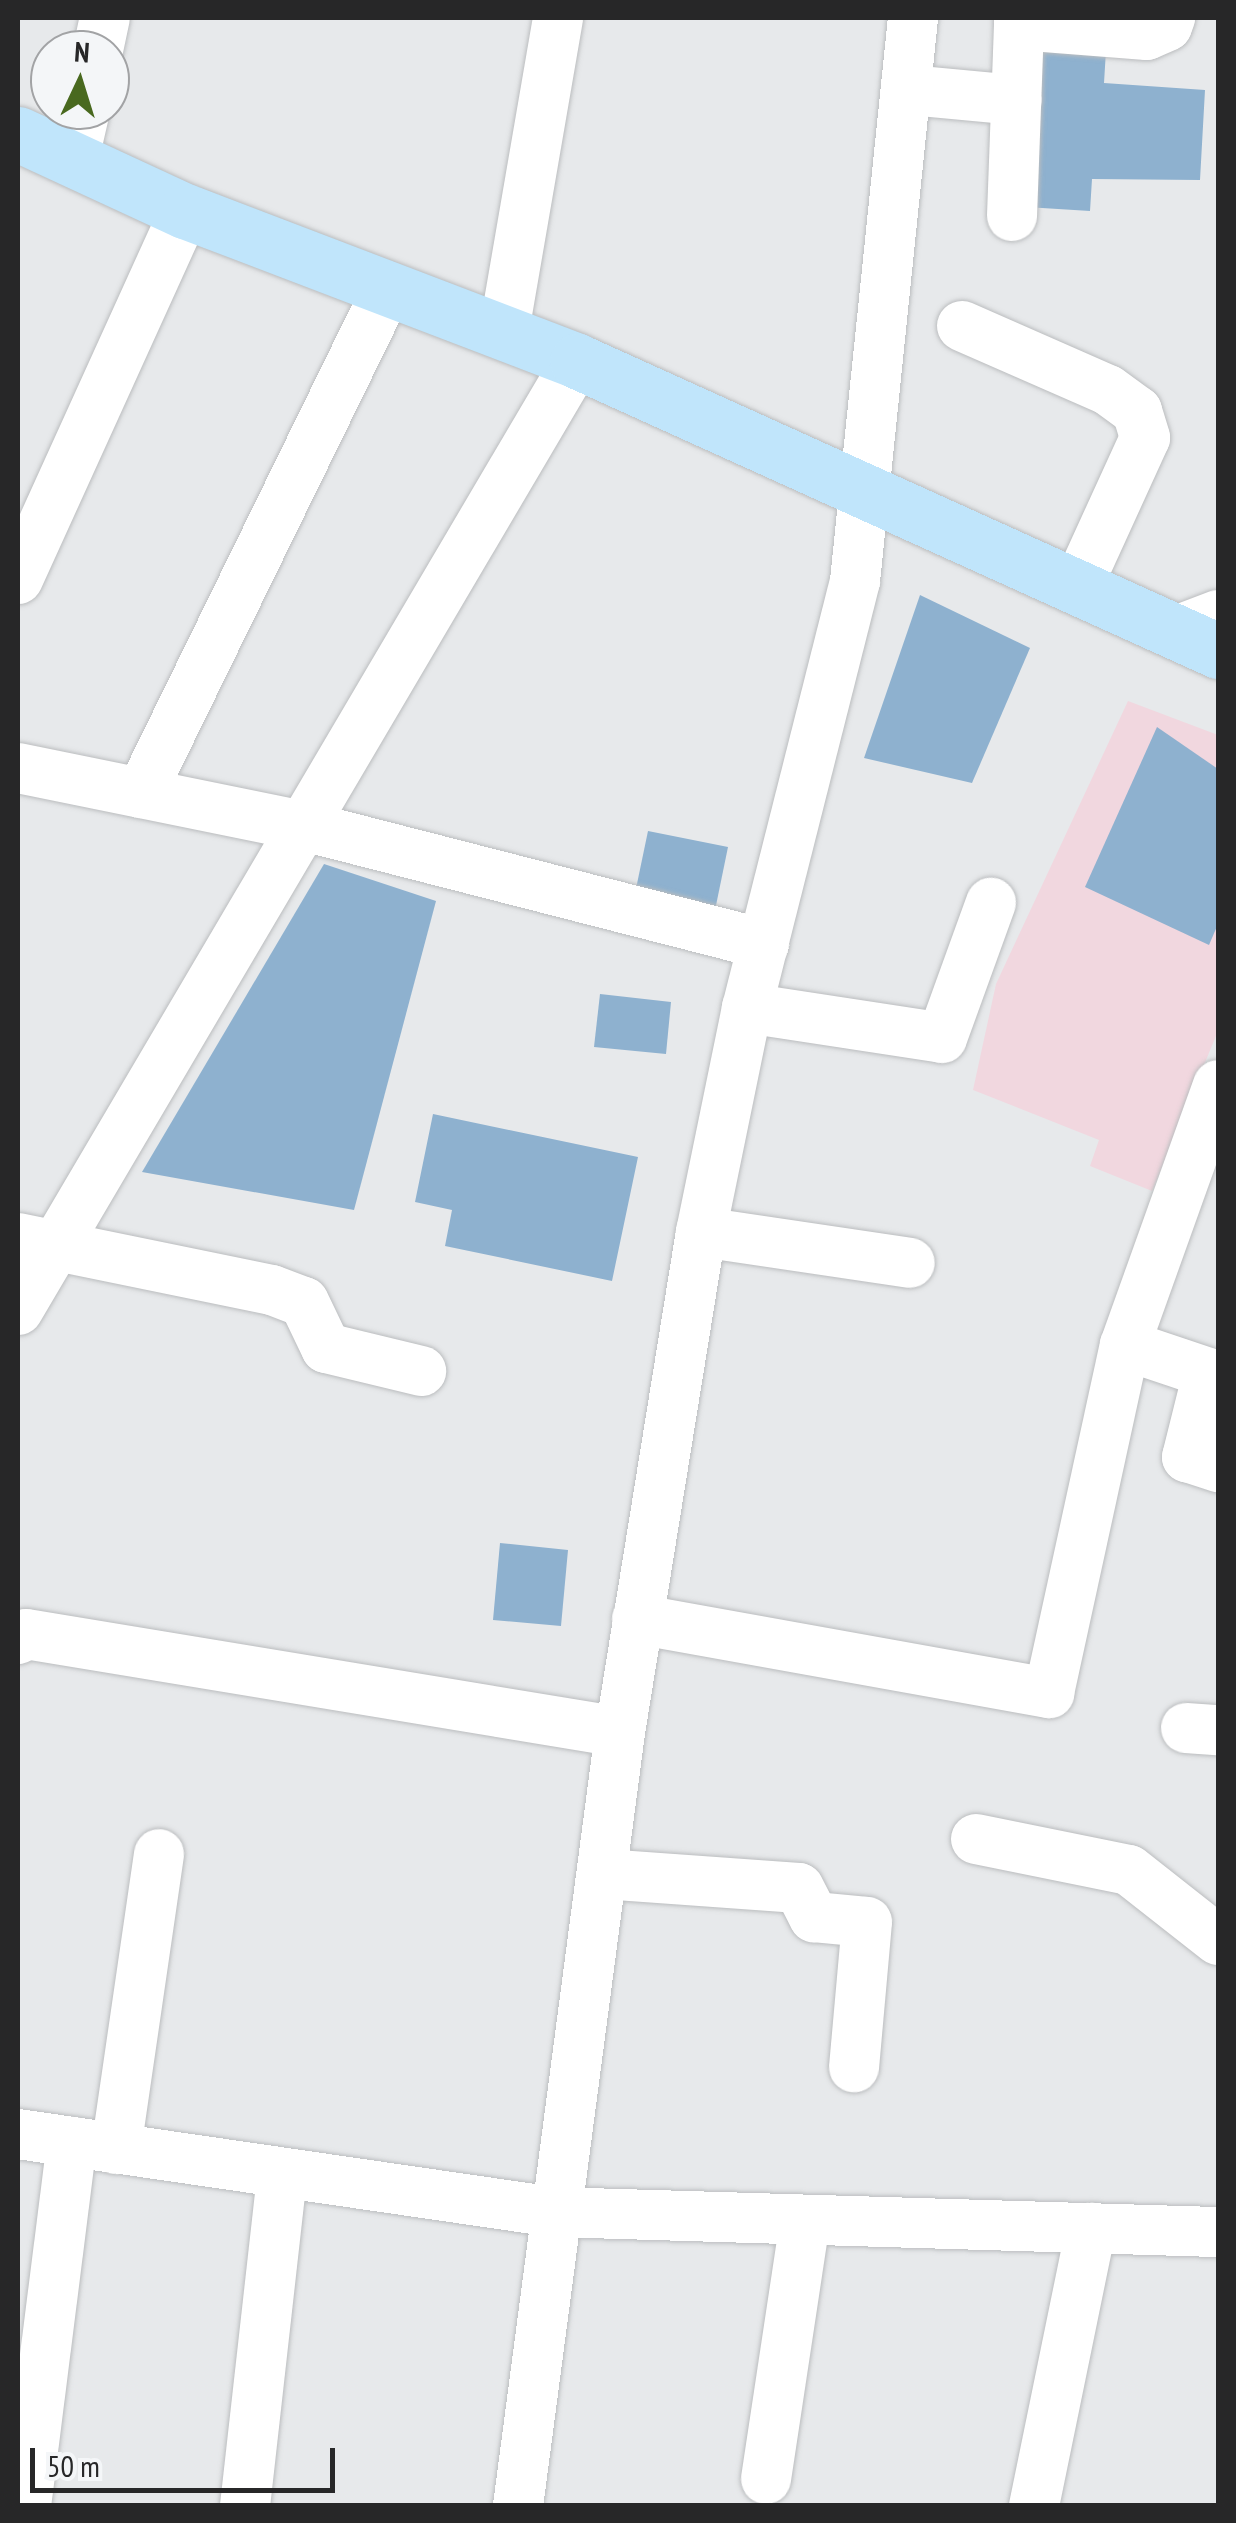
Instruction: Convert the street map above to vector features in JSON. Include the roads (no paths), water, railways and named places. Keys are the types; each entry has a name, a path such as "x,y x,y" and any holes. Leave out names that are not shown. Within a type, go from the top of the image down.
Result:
{"main road":[{"path":"18,134 80,134 185,211 504,330 1077,586 1204,632"}],"street":[{"path":"504,330 558,18"},
{"path":"518,2506 620,1732 701,1232 748,1008 855,581 910,90 914,18"},
{"path":"1012,216 1019,22 1147,35 1168,26 1170,18"},
{"path":"910,90 1017,100"},
{"path":"18,580 185,211"},
{"path":"141,793 388,288"},
{"path":"962,326 1108,390 1137,411 1145,438 1077,586"},
{"path":"18,1310 36,1242 304,826 577,361"},
{"path":"18,768 304,826 764,944"},
{"path":"748,1008 942,1038 992,904"},
{"path":"638,1618 1049,1693 1124,1345 1218,1085"},
{"path":"701,1232 910,1263"},
{"path":"36,1242 272,1290 304,1302 326,1348 421,1371"},
{"path":"1124,1345 1208,1373 1187,1457 1218,1467"},
{"path":"18,1640 26,1634 620,1732"},
{"path":"976,1839 1129,1870 1218,1940"},
{"path":"26,2506 94,2146 160,1854"},
{"path":"603,1874 800,1888 814,1916 867,1922 854,2067"},
{"path":"18,2134 554,2212 1218,2232"},
{"path":"244,2506 282,2175"},
{"path":"766,2479 806,2221"},
{"path":"1034,2506 1090,2228"}]}
